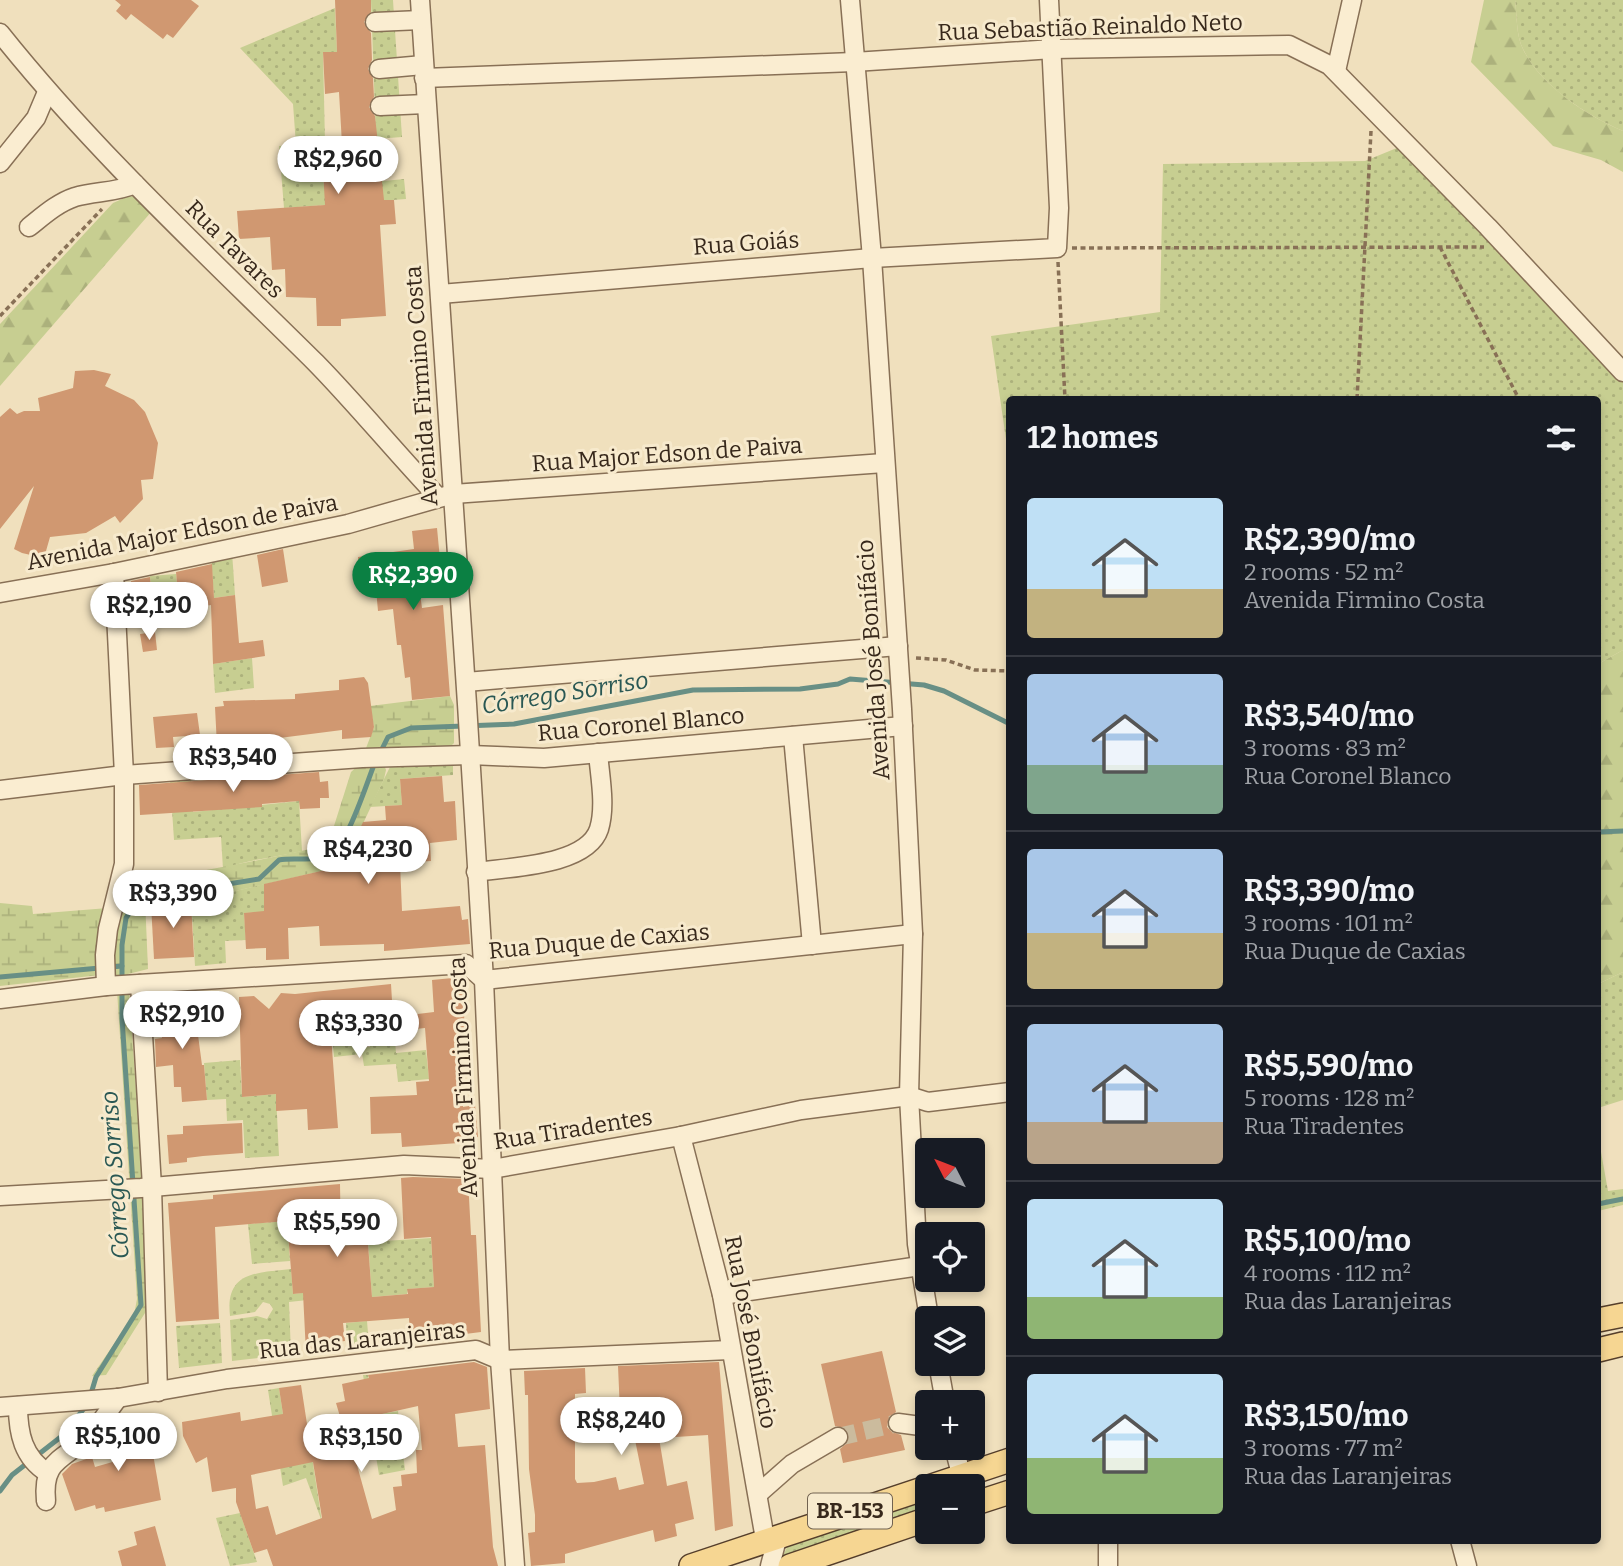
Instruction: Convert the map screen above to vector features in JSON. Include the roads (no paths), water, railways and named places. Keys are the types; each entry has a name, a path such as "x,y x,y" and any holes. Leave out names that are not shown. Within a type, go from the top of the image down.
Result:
{"main road":[{"path":"1601,1319 1623,1315"},
{"path":"1601,1349 1623,1344"},
{"name":"BR-153","path":"976,1474 1006,1462"},
{"path":"985,1500 1006,1493"},
{"name":"BR-153","path":"691,1566 776,1536 915,1494"},
{"name":"BR-153","path":"790,1566 915,1523"}],"street":[{"name":"Avenida Firmino Costa","path":"420,0 440,294 446,496 466,682 484,980 500,1360 516,1566"},
{"name":"Avenida José Bonifácio","path":"850,0 872,258 903,718 913,934 909,1096 916,1222"},
{"path":"1049,0 1053,49"},
{"path":"1336,71 1352,0"},
{"path":"375,22 421,20"},
{"name":"Rua Tavares","path":"0,33 47,92 135,184 446,496"},
{"name":"Rua Sebastião Reinaldo Neto","path":"379,69 424,72 854,62 1053,49 1289,45 1336,71 1507,247 1623,372"},
{"name":"Rua Goiás","path":"440,294 872,258 1057,248 1059,208 1053,49"},
{"path":"0,163 36,118 47,92"},
{"path":"380,106 426,104"},
{"path":"29,228 53,208 76,197 118,192 135,184"},
{"name":"Rua Major Edson de Paiva","path":"446,496 884,463"},
{"name":"Avenida Major Edson de Paiva","path":"0,593 114,573 348,524 446,496"},
{"path":"114,573 124,775 124,864 108,929 105,954 123,986 158,1392"},
{"path":"466,682 898,657"},
{"name":"Rua Coronel Blanco","path":"124,775 383,758 470,749 544,758 793,736 903,718"},
{"path":"793,736 812,945"},
{"path":"476,872 564,859 592,842 598,832 602,813 598,753"},
{"path":"0,790 124,775"},
{"name":"Rua Duque de Caxias","path":"0,999 123,986 466,964 484,980 913,934"},
{"name":"Rua Tiradentes","path":"0,1196 141,1188 404,1165 492,1168 681,1136 801,1110 909,1096 928,1102 1006,1092"},
{"name":"Rua José Bonifácio","path":"681,1136 722,1295 758,1494 776,1536"},
{"path":"722,1295 915,1267"},
{"name":"Rua das Laranjeiras","path":"9,1406 118,1398 227,1379 476,1350 500,1360 730,1350"},
{"path":"42,1470 53,1465 89,1436 118,1398"},
{"path":"9,1406 23,1447 42,1470 46,1501"},
{"path":"898,1423 915,1425"},
{"path":"758,1494 792,1464 838,1437"},
{"path":"770,1566 776,1536"},
{"path":"1108,1544 1108,1566"},
{"path":"1461,1544 1467,1566"}],"waterway":[{"name":"Córrego Sorriso","path":"380,753 388,737 411,728 514,724 693,690 800,689 838,684 850,679 924,685 944,691 1006,722"},
{"name":"Córrego Sorriso","path":"90,1397 96,1377 141,1305 122,1018 122,945 126,918 142,894 153,890 203,888 259,879 279,860 318,859 329,856 336,851 349,828 375,762"},
{"name":"Córrego Sorriso","path":"1601,832 1623,831"},
{"path":"0,977 122,966"},
{"path":"1601,1203 1623,1199"},
{"name":"Córrego Sorriso","path":"0,1491 12,1475 62,1436 86,1406"}],"tunnel":[{"path":"838,1437 898,1423"}]}
